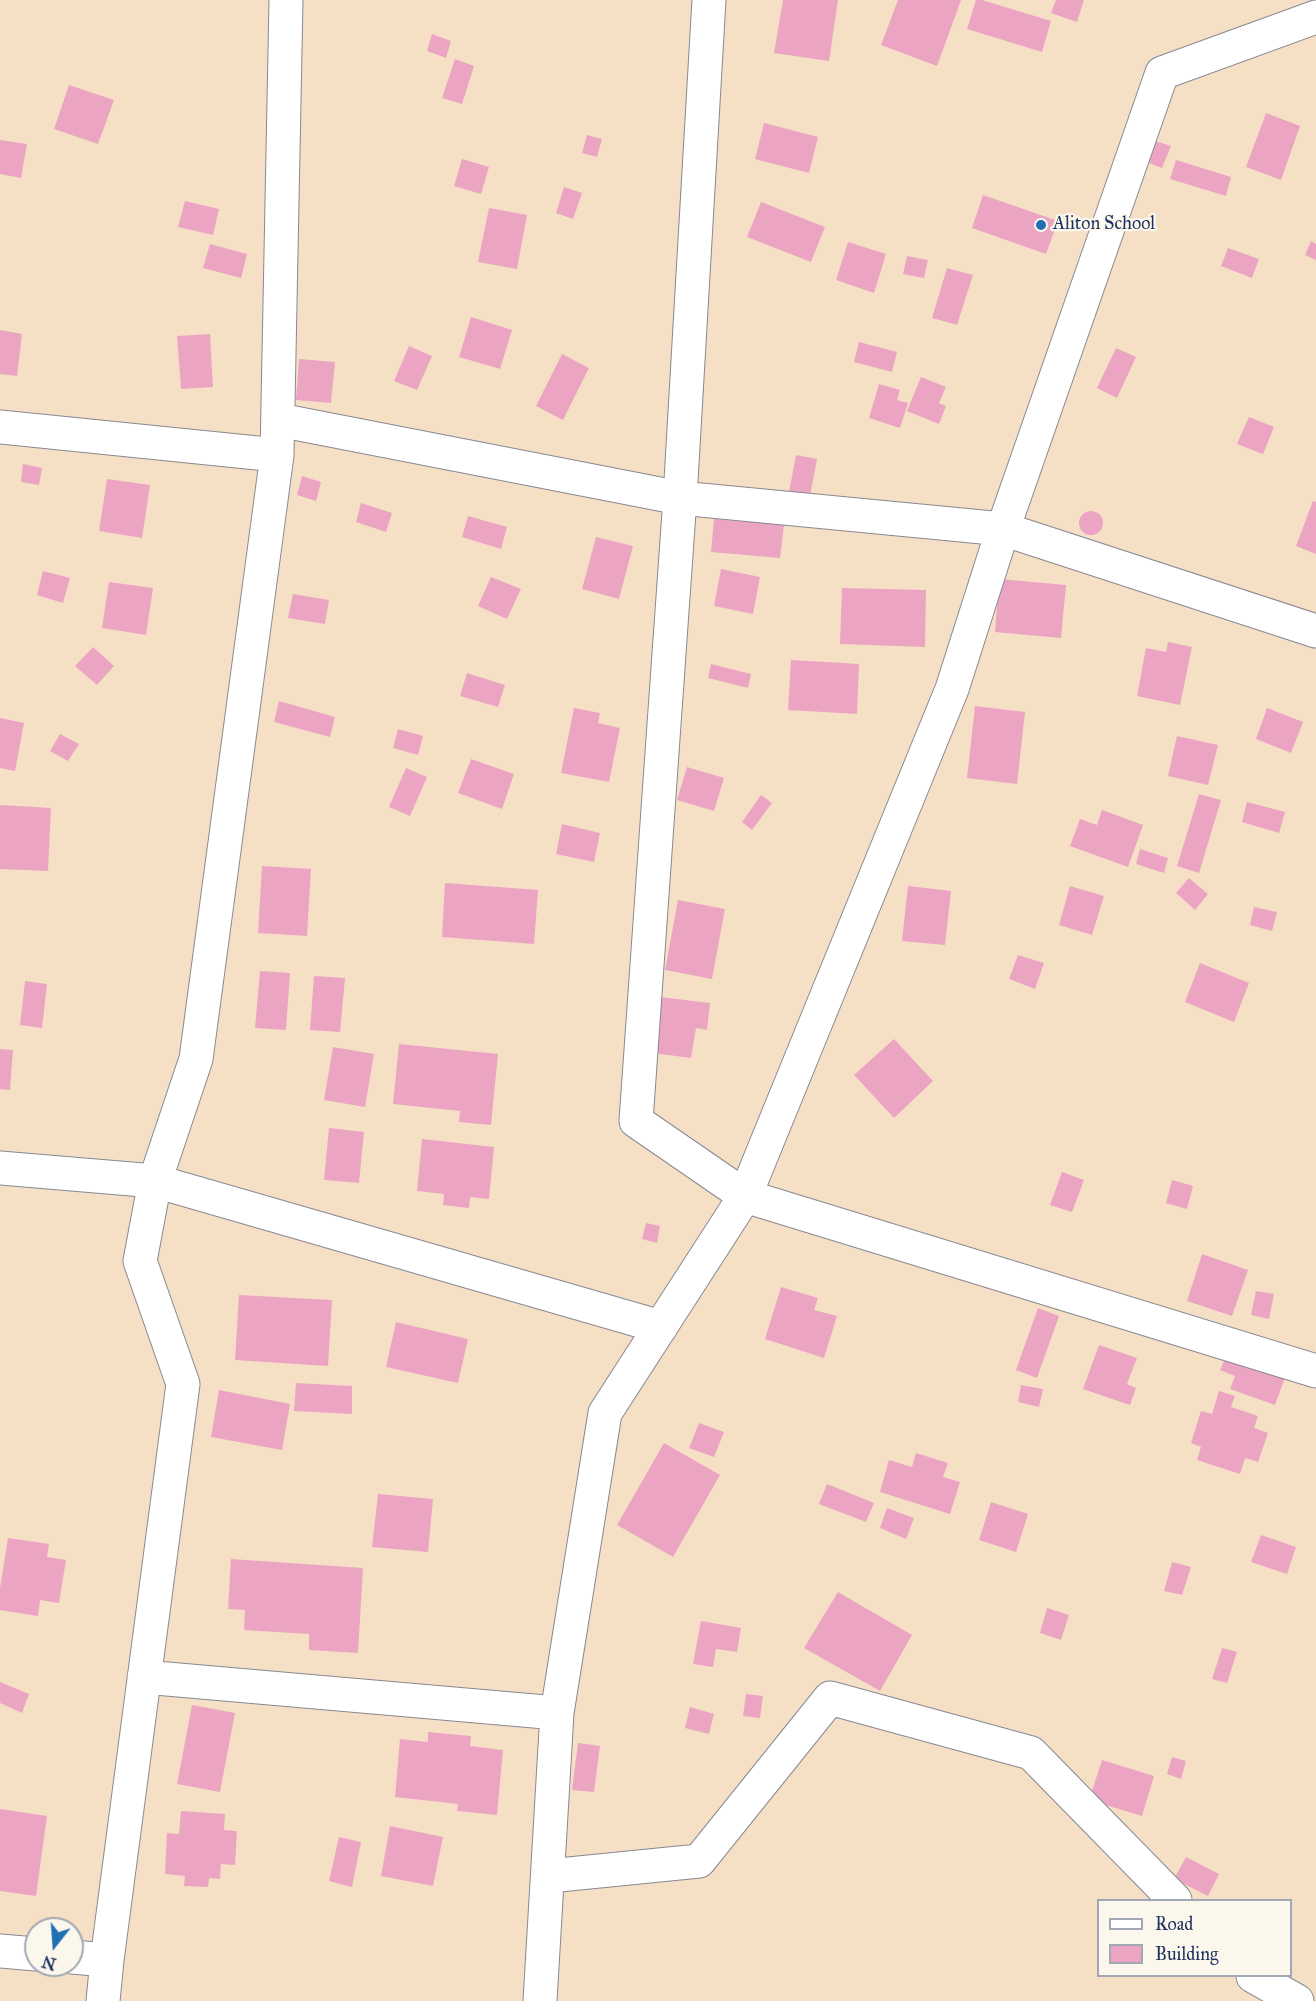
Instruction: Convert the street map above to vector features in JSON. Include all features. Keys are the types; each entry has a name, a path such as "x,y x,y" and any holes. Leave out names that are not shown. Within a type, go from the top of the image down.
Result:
{"street":[{"path":"103,2001 106,1960 183,1384 140,1261 155,1181 196,1059 277,454 286,0"},
{"path":"709,0 680,498 636,1121 745,1196 1316,1371"},
{"path":"540,2001 557,1713 605,1413 745,1196 952,689 1003,529 1162,73 1316,17"},
{"path":"279,420 680,498 1003,529 1316,631"},
{"path":"0,427 277,454"},
{"path":"0,1168 155,1181 661,1327"},
{"path":"144,1677 557,1713"},
{"path":"549,1876 699,1861 830,1698 1031,1753 1174,1899"},
{"path":"0,1951 24,1953"},
{"path":"84,1958 106,1960"},
{"path":"1255,1977 1297,2001"}],"building":[{"path":"783,0 838,0 829,61 774,53"},
{"path":"898,0 961,0 937,66 881,45"},
{"path":"976,0 1051,21 1042,52 967,29"},
{"path":"1056,0 1084,0 1077,22 1051,13"},
{"path":"432,34 451,41 446,58 427,51"},
{"path":"455,59 474,66 462,104 442,98"},
{"path":"69,85 114,100 98,144 54,129"},
{"path":"1266,113 1300,126 1281,180 1246,167"},
{"path":"764,123 818,137 809,173 755,159"},
{"path":"587,135 602,139 597,157 582,153"},
{"path":"0,140 27,144 21,178 0,174"},
{"path":"1152,140 1171,146 1162,168 1144,161"},
{"path":"462,159 489,167 481,194 454,186"},
{"path":"1176,160 1231,177 1226,196 1170,179"},
{"path":"564,187 582,193 573,219 556,213"},
{"path":"983,195 1058,221 1046,254 972,228"},
{"path":"185,201 219,209 213,235 178,227"},
{"path":"761,202 825,227 811,262 747,237"},
{"path":"489,208 527,215 517,269 478,262"},
{"path":"1311,241 1316,244 1316,260 1305,255"},
{"path":"848,242 886,254 874,293 836,280"},
{"path":"210,244 247,254 241,278 203,268"},
{"path":"1228,248 1259,259 1252,278 1221,266"},
{"path":"907,256 928,260 924,278 903,274"},
{"path":"947,268 973,275 957,325 932,318"},
{"path":"471,317 512,330 500,369 459,357"},
{"path":"0,330 22,334 17,376 0,374"},
{"path":"210,334 213,387 181,389 177,336"},
{"path":"859,342 897,352 892,372 854,362"},
{"path":"409,346 432,356 417,390 394,381"},
{"path":"1116,348 1136,357 1117,398 1097,388"},
{"path":"562,354 589,368 563,420 536,406"},
{"path":"299,359 335,362 331,403 296,400"},
{"path":"921,377 946,387 939,403 946,406 939,424 907,411"},
{"path":"879,384 900,390 897,400 908,403 900,428 869,418"},
{"path":"1249,417 1274,427 1263,454 1237,444"},
{"path":"796,455 817,459 810,496 789,492"},
{"path":"23,464 42,468 39,485 21,482"},
{"path":"302,476 321,482 316,501 297,495"},
{"path":"107,479 150,485 142,538 99,531"},
{"path":"1313,501 1316,502 1316,554 1296,546"},
{"path":"361,503 392,513 386,532 356,522"},
{"path":"1091,511 1100,514 1103,523 1100,532 1091,535 1082,532 1079,523 1082,514"},
{"path":"468,516 507,527 501,549 462,537"},
{"path":"714,519 784,525 780,558 711,552"},
{"path":"596,537 633,546 619,599 582,589"},
{"path":"721,569 760,577 753,614 714,606"},
{"path":"43,571 70,578 63,603 37,595"},
{"path":"491,577 521,589 507,619 478,606"},
{"path":"999,579 1066,585 1061,638 995,632"},
{"path":"109,582 153,588 146,635 102,628"},
{"path":"842,588 926,590 925,647 840,644"},
{"path":"293,594 329,600 325,624 288,618"},
{"path":"1168,642 1192,647 1180,705 1137,696 1146,648 1166,652"},
{"path":"93,647 114,666 97,685 75,666"},
{"path":"791,660 859,664 857,714 788,710"},
{"path":"711,664 751,674 748,688 708,678"},
{"path":"467,673 505,685 498,707 460,696"},
{"path":"279,701 335,717 330,737 274,722"},
{"path":"975,706 1025,712 1017,784 967,778"},
{"path":"574,708 600,713 598,723 620,728 609,782 561,773"},
{"path":"1267,708 1303,722 1291,753 1256,739"},
{"path":"0,718 24,723 15,771 0,768"},
{"path":"398,729 423,736 418,755 393,748"},
{"path":"60,734 79,744 68,761 50,751"},
{"path":"1177,736 1218,745 1208,785 1168,776"},
{"path":"471,759 514,774 502,809 458,793"},
{"path":"687,767 724,778 714,811 677,800"},
{"path":"406,768 427,777 410,816 389,807"},
{"path":"1199,794 1221,800 1199,873 1177,866"},
{"path":"761,795 772,803 752,830 742,822"},
{"path":"1247,802 1285,812 1279,833 1242,822"},
{"path":"0,805 51,808 48,871 0,869"},
{"path":"1102,810 1143,825 1128,867 1070,846 1080,819 1097,825"},
{"path":"562,824 600,833 594,862 556,854"},
{"path":"1140,849 1168,858 1164,873 1136,864"},
{"path":"262,866 311,869 307,936 258,933"},
{"path":"1189,878 1208,894 1195,910 1176,893"},
{"path":"445,883 538,890 534,944 442,937"},
{"path":"908,886 951,891 945,945 902,941"},
{"path":"1070,886 1104,896 1092,935 1059,925"},
{"path":"678,900 725,909 712,979 665,970"},
{"path":"1254,907 1277,912 1272,931 1250,925"},
{"path":"1018,955 1044,963 1035,989 1009,979"},
{"path":"1200,963 1249,983 1234,1022 1185,1002"},
{"path":"260,971 290,973 286,1030 255,1028"},
{"path":"314,976 345,978 340,1032 310,1030"},
{"path":"25,981 47,984 42,1028 20,1025"},
{"path":"660,997 710,1003 707,1030 696,1028 691,1058 653,1053"},
{"path":"894,1039 933,1081 894,1118 854,1075"},
{"path":"399,1044 498,1054 491,1125 459,1122 460,1111 393,1104"},
{"path":"333,1047 374,1054 365,1107 324,1100"},
{"path":"0,1049 13,1050 10,1090 0,1089"},
{"path":"329,1128 364,1132 359,1183 324,1180"},
{"path":"422,1139 494,1147 489,1199 470,1197 469,1208 443,1205 444,1194 417,1191"},
{"path":"1062,1172 1084,1180 1072,1212 1050,1205"},
{"path":"1172,1180 1193,1186 1187,1209 1166,1203"},
{"path":"646,1223 660,1226 657,1243 642,1239"},
{"path":"1202,1254 1248,1270 1232,1316 1187,1301"},
{"path":"781,1287 818,1298 814,1310 837,1316 824,1358 765,1339"},
{"path":"1256,1291 1274,1294 1269,1319 1251,1315"},
{"path":"239,1295 332,1300 328,1366 235,1360"},
{"path":"1038,1308 1059,1316 1037,1378 1016,1370"},
{"path":"396,1322 468,1339 458,1383 386,1367"},
{"path":"1099,1345 1137,1358 1127,1384 1136,1388 1130,1405 1083,1389"},
{"path":"1227,1354 1286,1375 1275,1405 1230,1389 1235,1376 1220,1370"},
{"path":"296,1383 352,1386 352,1414 294,1411"},
{"path":"1021,1385 1043,1389 1039,1407 1018,1402"},
{"path":"219,1390 290,1404 282,1450 211,1437"},
{"path":"1219,1391 1235,1396 1231,1407 1258,1416 1254,1428 1268,1433 1258,1462 1245,1458 1240,1474 1197,1460 1201,1447 1191,1443 1201,1411 1212,1414"},
{"path":"699,1423 724,1432 714,1457 689,1448"},
{"path":"664,1443 720,1475 673,1557 617,1525"},
{"path":"916,1453 948,1463 943,1477 960,1482 950,1514 880,1492 889,1460 912,1467"},
{"path":"827,1484 874,1503 866,1522 819,1504"},
{"path":"378,1494 433,1499 428,1552 372,1547"},
{"path":"991,1502 1028,1514 1016,1552 979,1540"},
{"path":"887,1508 914,1518 906,1539 880,1528"},
{"path":"1261,1535 1296,1547 1287,1574 1251,1562"},
{"path":"8,1538 49,1544 47,1557 66,1560 59,1603 40,1600 38,1616 0,1610 0,1588"},
{"path":"231,1559 363,1568 358,1653 309,1650 309,1634 244,1630 245,1610 228,1609"},
{"path":"1172,1562 1191,1567 1182,1595 1164,1591"},
{"path":"838,1592 912,1635 880,1691 804,1648"},
{"path":"1047,1608 1069,1615 1061,1640 1040,1633"},
{"path":"701,1621 741,1628 737,1652 716,1649 713,1667 693,1664"},
{"path":"1222,1648 1237,1652 1227,1683 1212,1679"},
{"path":"0,1682 29,1694 22,1713 0,1703"},
{"path":"746,1694 763,1696 760,1718 743,1716"},
{"path":"192,1705 235,1713 220,1792 177,1784"},
{"path":"690,1707 714,1714 709,1734 685,1728"},
{"path":"428,1732 471,1736 470,1746 503,1750 497,1815 457,1811 458,1804 395,1797 400,1739 428,1742"},
{"path":"578,1743 600,1746 594,1792 572,1790"},
{"path":"1172,1757 1186,1761 1181,1779 1167,1774"},
{"path":"1102,1760 1154,1776 1142,1816 1089,1800"},
{"path":"0,1809 47,1816 36,1896 0,1891"},
{"path":"181,1811 225,1814 224,1830 237,1831 235,1865 221,1864 220,1879 209,1878 208,1887 184,1886 185,1876 165,1874 167,1833 179,1834"},
{"path":"390,1826 443,1837 433,1886 381,1876"},
{"path":"339,1837 361,1842 352,1887 329,1881"},
{"path":"1186,1857 1219,1874 1208,1896 1174,1879"}],"place":[{"name":"Aliton School","path":"1041,225"}]}
